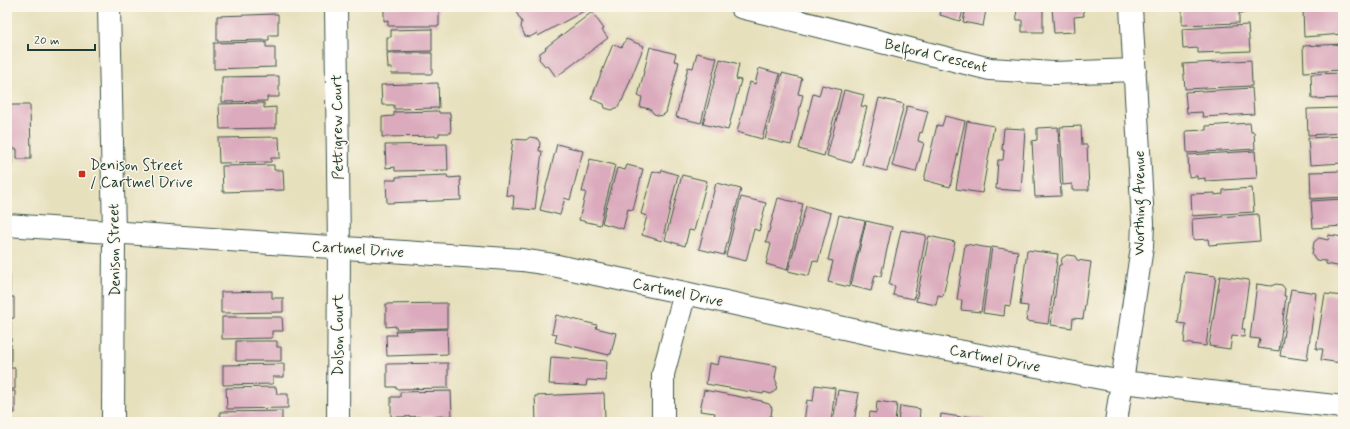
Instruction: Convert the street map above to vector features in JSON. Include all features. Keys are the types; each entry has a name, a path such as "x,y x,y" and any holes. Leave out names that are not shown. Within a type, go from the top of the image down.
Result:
{"street":[{"name":"Denison Street","path":"109,7 114,232 113,422"},
{"name":"Pettigrew Court","path":"336,7 339,247"},
{"name":"Belford Crescent","path":"741,7 990,69 1053,73 1136,70"},
{"name":"Worthing Avenue","path":"1116,422 1142,247 1143,223 1132,7"},
{"name":"Cartmel Drive","path":"7,225 522,260 548,264 685,293 889,338 1122,382 1343,407"},
{"name":"Dolson Court","path":"338,422 339,247"},
{"path":"663,422 663,374 685,293"}],"building":[{"path":"384,7 439,8 439,26 388,26 388,20 384,21"},
{"path":"526,7 588,7 585,9 586,10 538,36 537,33 530,37 525,36 521,27 522,22 516,12"},
{"path":"912,7 922,7 921,10"},
{"path":"942,7 964,7 960,21 940,15"},
{"path":"966,7 993,7 992,12 986,10 983,26 963,22"},
{"path":"1016,7 1043,7 1043,32 1022,32 1022,20 1017,20"},
{"path":"1052,7 1083,7 1084,16 1074,17 1075,32 1054,33"},
{"path":"1182,7 1245,7 1245,13 1239,13 1239,23 1182,25"},
{"path":"1343,8 1343,34 1304,37 1303,10"},
{"path":"592,12 604,29 602,30 608,38 556,77 549,67 545,66 539,59 540,53"},
{"path":"278,14 278,35 269,35 269,40 217,41 217,16"},
{"path":"1248,25 1250,51 1198,53 1198,48 1183,49 1182,29"},
{"path":"432,29 432,51 387,52 387,37 391,37 391,30"},
{"path":"626,39 644,46 622,101 618,107 612,110 605,108 604,104 591,99 613,44 622,47"},
{"path":"266,42 266,47 275,47 275,67 214,69 214,43"},
{"path":"1343,44 1343,70 1304,72 1303,46"},
{"path":"650,47 676,54 674,61 679,62 666,113 661,116 654,114 650,109 640,107 642,97 638,96"},
{"path":"387,53 432,53 432,74 391,74 392,68 388,68"},
{"path":"697,53 717,58 701,123 676,117 688,67 693,68"},
{"path":"720,59 739,64 736,79 741,80 728,130 703,124"},
{"path":"1251,60 1252,86 1185,89 1183,64"},
{"path":"759,68 780,74 762,139 737,132 750,82 755,84"},
{"path":"782,73 802,78 798,94 803,95 791,145 765,139"},
{"path":"1343,73 1342,98 1312,99 1311,74"},
{"path":"279,76 279,97 267,97 267,101 222,102 222,77"},
{"path":"438,83 439,108 394,109 394,105 382,105 381,85"},
{"path":"822,85 841,90 824,156 799,149 813,94 819,96"},
{"path":"1252,88 1254,114 1203,117 1202,112 1187,113 1185,92"},
{"path":"844,90 864,95 861,106 867,107 852,163 827,156"},
{"path":"879,98 904,104 887,171 862,165"},
{"path":"264,103 264,108 276,107 276,128 220,129 219,104"},
{"path":"7,105 30,105 31,159 17,159 17,149 12,149 12,164 7,164"},
{"path":"907,106 928,111 922,133 920,132 918,141 924,143 916,172 892,166"},
{"path":"1343,108 1343,133 1308,135 1307,109"},
{"path":"439,111 439,113 450,113 451,133 439,133 439,136 382,137 382,117 394,116 394,112"},
{"path":"945,116 965,121 950,187 924,180 937,125 942,126"},
{"path":"967,121 994,126 982,193 956,189"},
{"path":"1250,123 1251,132 1254,132 1255,149 1187,153 1186,131 1206,130 1206,126"},
{"path":"1081,126 1082,145 1087,145 1089,190 1072,190 1072,184 1063,185 1060,127"},
{"path":"1058,127 1061,196 1035,197 1032,141 1037,140 1037,128"},
{"path":"1004,128 1025,129 1021,191 996,189 998,160 1003,160 1004,150 1002,150"},
{"path":"1343,136 1343,163 1310,165 1308,138"},
{"path":"279,137 280,158 271,158 271,162 219,163 218,138"},
{"path":"530,137 537,138 540,143 539,151 542,151 535,210 513,208 514,196 506,195 513,139 526,140"},
{"path":"447,144 448,170 395,171 395,167 386,168 385,145"},
{"path":"557,144 583,151 570,200 565,198 560,215 540,210"},
{"path":"1255,151 1257,178 1205,181 1205,178 1197,179 1197,176 1189,177 1188,155"},
{"path":"590,159 615,165 600,225 579,220 586,192 582,192"},
{"path":"274,165 274,170 283,170 284,190 223,192 222,166"},
{"path":"627,165 643,169 633,210 628,209 623,229 602,223 617,168 625,170"},
{"path":"662,170 678,175 662,241 642,235 647,216 641,214 653,171 661,173"},
{"path":"1343,171 1343,197 1311,199 1310,172"},
{"path":"447,175 448,178 460,177 461,200 387,203 386,180 396,180 396,177"},
{"path":"682,175 707,181 694,231 689,230 685,246 665,240"},
{"path":"716,183 741,189 724,255 699,249"},
{"path":"1252,188 1254,212 1192,216 1191,194 1215,193 1215,195 1223,194 1223,190"},
{"path":"741,197 766,203 759,231 754,229 746,261 726,256"},
{"path":"778,198 803,204 787,270 766,264 771,244 766,242"},
{"path":"1343,199 1343,226 1313,228 1311,201"},
{"path":"806,206 831,213 818,262 813,260 809,276 788,271"},
{"path":"1258,214 1260,241 1209,245 1208,239 1193,240 1192,219"},
{"path":"839,215 865,221 849,287 828,282 833,261 828,260"},
{"path":"866,221 892,227 881,276 875,275 871,291 851,286"},
{"path":"901,230 926,235 914,299 893,295 895,286 889,285"},
{"path":"1329,235 1343,237 1343,267 1326,264 1326,261 1316,260 1312,254 1314,242 1319,238 1328,240"},
{"path":"929,236 955,242 943,296 938,295 936,305 916,301"},
{"path":"965,244 990,248 981,312 961,310 962,300 957,300"},
{"path":"992,247 1018,251 1010,306 1005,305 1004,316 983,313"},
{"path":"1027,250 1058,254 1048,324 1026,321 1028,306 1020,305"},
{"path":"1067,255 1075,256 1077,260 1091,262 1083,319 1073,318 1072,328 1051,325 1059,265 1061,265 1062,258"},
{"path":"1185,272 1216,276 1206,346 1184,343 1186,324 1178,323"},
{"path":"7,275 10,275 10,295 7,295"},
{"path":"1220,276 1249,280 1242,329 1245,329 1244,337 1232,336 1230,349 1209,346"},
{"path":"1257,284 1271,286 1276,284 1282,285 1285,289 1284,296 1286,296 1279,351 1258,348 1260,339 1250,338"},
{"path":"1291,289 1316,293 1307,360 1280,356"},
{"path":"272,291 272,298 283,298 283,312 221,313 221,292"},
{"path":"1325,294 1343,296 1343,352 1341,363 1321,360 1323,349 1316,349"},
{"path":"7,297 14,297 14,318 7,319"},
{"path":"447,303 447,328 396,329 396,326 386,327 386,304"},
{"path":"556,315 597,325 596,328 616,333 611,354 609,355 555,342 557,334 552,333"},
{"path":"222,317 282,317 283,331 272,331 272,338 222,339"},
{"path":"7,321 11,321 11,341 7,342"},
{"path":"447,329 448,354 387,356 386,335 396,335 395,331"},
{"path":"236,341 277,341 277,347 281,347 281,361 236,361"},
{"path":"7,344 11,344 11,366 7,366"},
{"path":"720,356 777,366 775,379 777,383 776,390 771,394 764,392 763,394 706,384 709,363 718,365"},
{"path":"551,357 607,361 606,381 587,380 586,386 549,384"},
{"path":"448,363 448,388 396,389 396,387 387,387 387,364"},
{"path":"284,364 284,377 273,377 273,384 223,385 223,365"},
{"path":"7,368 15,368 15,389 7,389"},
{"path":"815,385 835,388 831,422 804,422 807,400 813,401"},
{"path":"276,387 277,394 288,394 288,408 227,409 226,388"},
{"path":"704,390 762,401 769,404 772,408 771,416 767,418 767,422 713,422 715,413 700,411"},
{"path":"838,390 859,393 854,422 833,422"},
{"path":"7,391 15,391 15,413 7,413"},
{"path":"451,391 452,416 391,417 391,397 400,397 400,392"},
{"path":"604,393 605,419 536,422 535,396"},
{"path":"877,401 897,404 895,422 869,422 870,412 876,413"},
{"path":"900,406 920,409 919,422 898,422"},
{"path":"282,411 282,422 221,422 220,412"},
{"path":"941,414 961,417 960,422 940,422"},
{"path":"964,416 984,419 983,422 963,422"},
{"path":"1002,419 1014,421 1014,422 1002,422"}],"place":[{"name":"Denison Street / Cartmel Drive","path":"82,174"}]}
